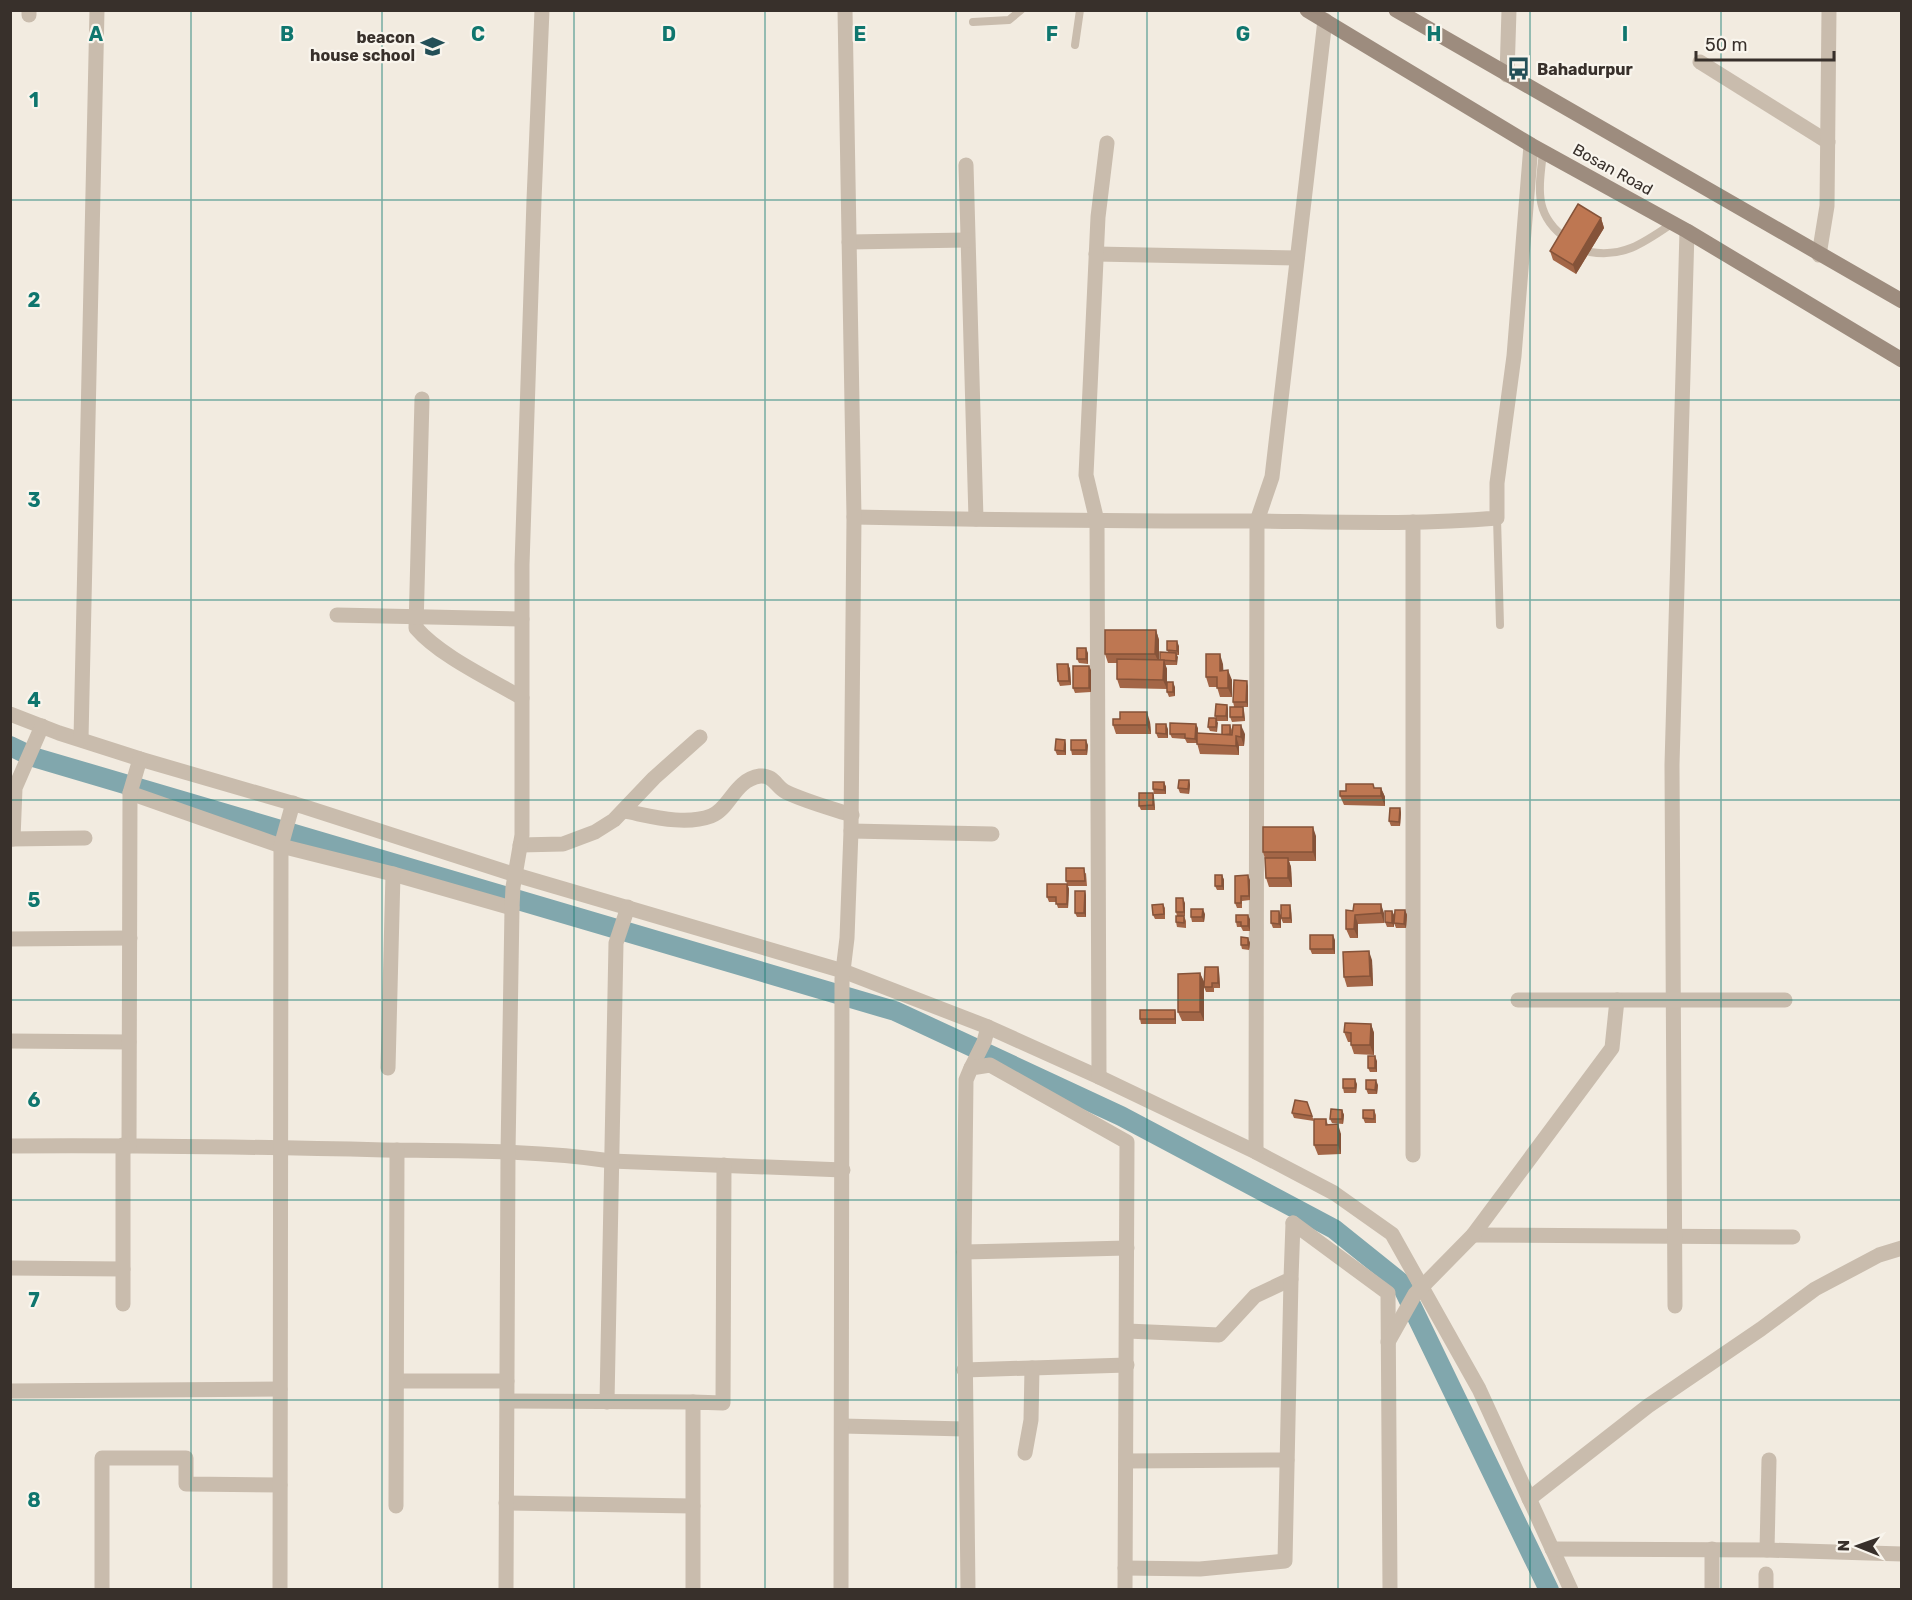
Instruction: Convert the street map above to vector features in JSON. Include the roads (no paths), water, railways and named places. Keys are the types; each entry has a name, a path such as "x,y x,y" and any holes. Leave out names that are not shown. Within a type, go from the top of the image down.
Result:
{"main road":[{"name":"Bosan Road","path":"1307,10 1537,148 1687,231 1902,360"},
{"name":"Bosan Road","path":"1396,10 1902,301"}],"street":[{"path":"81,739 97,10"},
{"path":"506,1590 508,1153 512,908 520,845 522,619 532,236 542,10"},
{"path":"841,1590 843,975 847,938 851,823 854,517 845,10"},
{"path":"1507,75 1509,10"},
{"path":"1819,255 1827,206 1829,10"},
{"path":"1256,1152 1257,521 1272,477 1324,20"},
{"path":"1700,62 1828,142"},
{"path":"1099,1077 1097,521 1086,475 1096,254 1107,143"},
{"path":"854,517 1097,521 1413,522 1497,518 1497,483 1514,356 1537,148"},
{"path":"966,165 976,519"},
{"path":"1675,1306 1672,765 1687,231"},
{"path":"849,242 967,240"},
{"path":"1096,254 1297,258"},
{"path":"422,399 416,628 424,637 461,662 522,698"},
{"path":"1413,522 1413,1155"},
{"path":"337,615 522,619"},
{"path":"10,714 81,739 138,766 291,810 515,881 628,907 843,975 986,1035 1099,1077 1256,1152 1334,1193 1392,1234 1419,1291 1479,1389 1571,1590"},
{"path":"42,726 15,788 12,839 85,838"},
{"path":"520,845 564,844 594,832 614,820 654,778 700,737"},
{"path":"123,1304 129,1042 130,793 138,766"},
{"path":"624,811 676,819 713,816 742,782 761,776 772,778 783,791 851,823 992,834"},
{"path":"130,793 281,846 393,874 512,908"},
{"path":"280,1590 281,846 291,810"},
{"path":"388,1068 393,874"},
{"path":"607,1402 616,943 628,907"},
{"path":"10,939 130,938"},
{"path":"1518,1000 1785,1000"},
{"path":"1388,1342 1419,1291 1473,1235 1612,1048 1617,1000"},
{"path":"968,1590 964,1370 966,1080 986,1035"},
{"path":"10,1041 129,1042"},
{"path":"974,1062 990,1065 1127,1142 1125,1590"},
{"path":"10,1146 280,1147 508,1153 611,1161 843,1170"},
{"path":"396,1506 397,1150"},
{"path":"507,1401 723,1403 724,1165"},
{"path":"1125,1568 1200,1569 1285,1561 1293,1223 1388,1293 1390,1590"},
{"path":"1473,1235 1793,1237"},
{"path":"964,1252 1127,1248"},
{"path":"1529,1499 1648,1406 1815,1289 1879,1255 1902,1248"},
{"path":"10,1268 123,1269"},
{"path":"1127,1331 1219,1335 1255,1296 1291,1279"},
{"path":"964,1370 1127,1365"},
{"path":"1025,1453 1030,1420 1032,1368"},
{"path":"397,1381 507,1381"},
{"path":"10,1390 280,1389"},
{"path":"693,1402 693,1590"},
{"path":"842,1426 965,1429"},
{"path":"102,1590 102,1458 186,1458 186,1484 280,1485"},
{"path":"1126,1461 1287,1460"},
{"path":"1767,1550 1768,1460"},
{"path":"506,1503 693,1506"},
{"path":"1552,1549 1767,1550 1902,1554"},
{"path":"1712,1550 1712,1590"}],"lane":[{"path":"974,22 1009,20 1021,10"},
{"path":"1075,45 1080,10"},
{"path":"1537,148 1543,213 1553,229 1567,239"},
{"path":"1590,252 1604,255 1619,253 1649,239 1673,223"},
{"path":"1497,518 1500,625"}],"waterway":[{"path":"10,746 33,757 895,1011 1121,1116 1334,1229 1400,1282 1549,1590"}],"place":[{"name":"beacon house school","path":"433,46"},
{"name":"Bahadurpur","path":"1519,69"}]}
